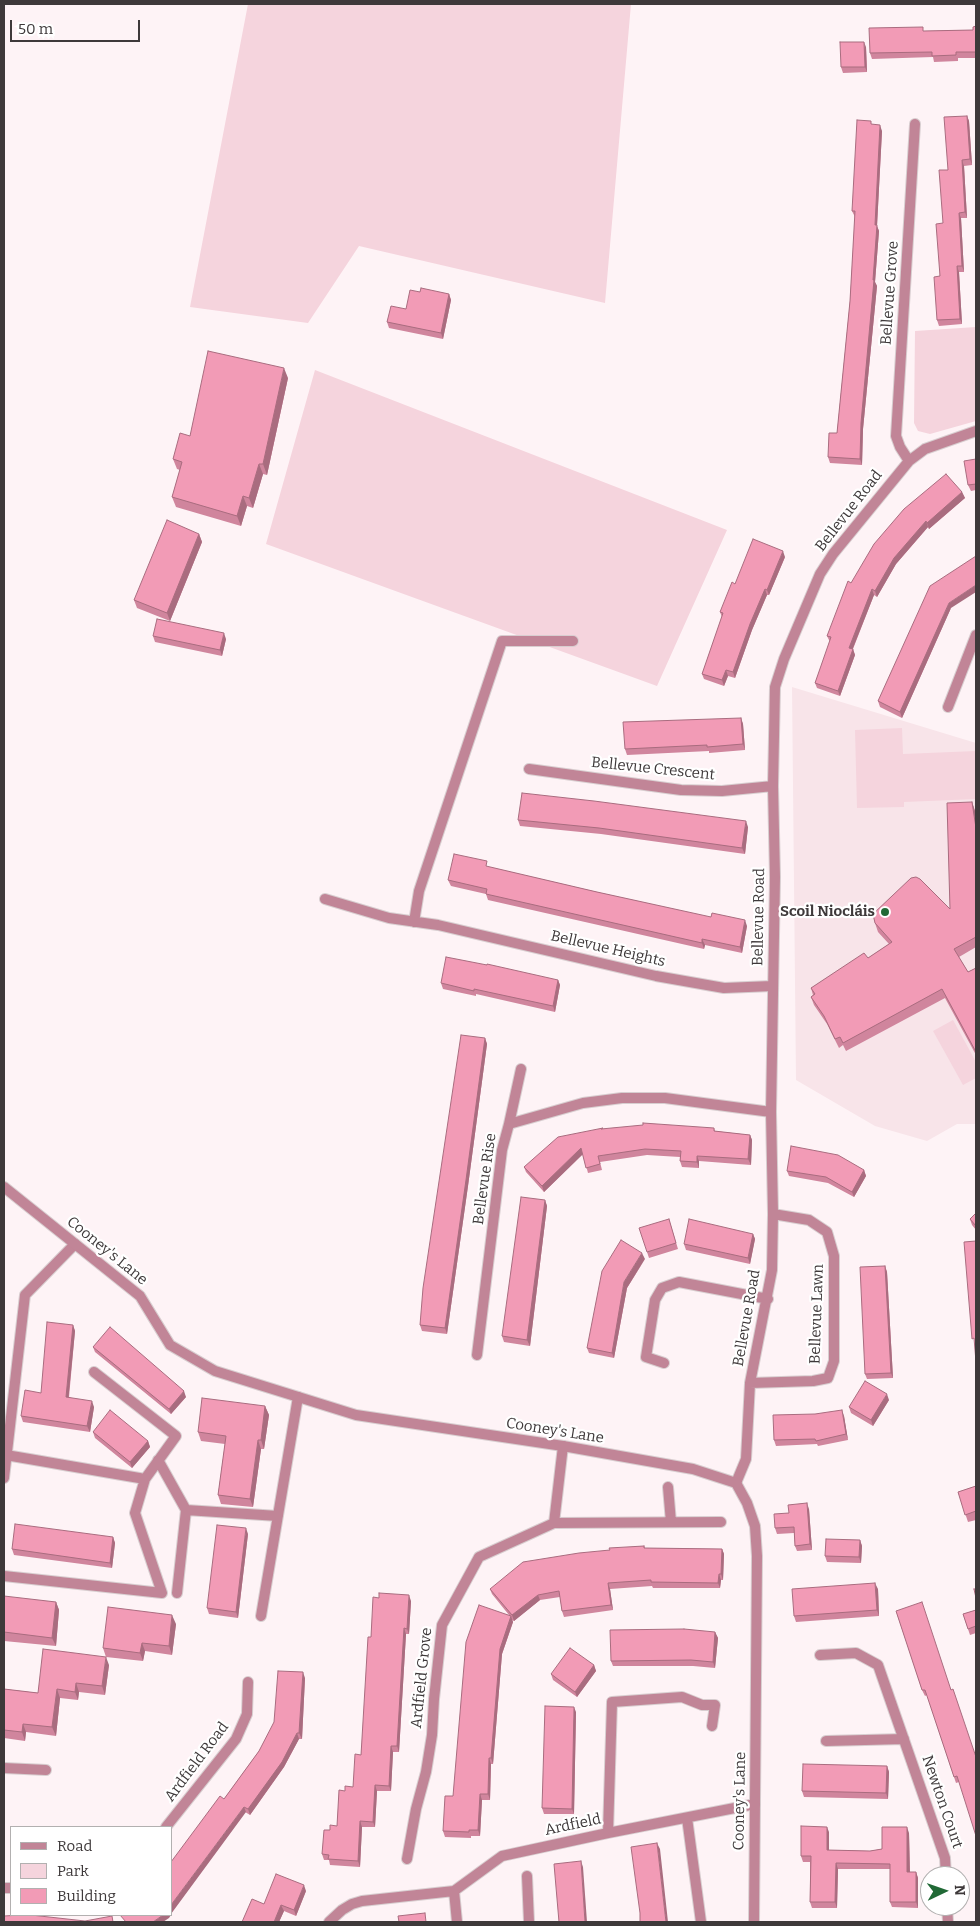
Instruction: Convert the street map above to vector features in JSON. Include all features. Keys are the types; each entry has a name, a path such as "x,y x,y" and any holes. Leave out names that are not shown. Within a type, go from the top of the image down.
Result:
{"street":[{"name":"Bellevue Grove","path":"909,461 900,447 896,436 915,124"},
{"name":"Bellevue Road","path":"736,1483 746,1460 750,1383 768,1299 772,1270 771,1112 775,877 773,786 775,687 784,659 820,574 833,554 909,461 925,448 976,431"},
{"path":"948,707 976,635"},
{"path":"414,922 419,891 502,641 573,642"},
{"name":"Bellevue Crescent","path":"529,769 682,790 722,791 773,786"},
{"name":"Bellevue Heights","path":"325,899 389,918 438,925 656,976 724,988 772,986"},
{"path":"509,1124 521,1069"},
{"name":"Bellevue Rise","path":"477,1355 502,1150 509,1124 583,1103 622,1098 665,1098 771,1112"},
{"name":"Cooney's Lane","path":"4,1187 140,1296 170,1345 215,1371 356,1415 563,1446 692,1469 736,1483 747,1503 755,1526 757,1556 754,1922"},
{"name":"Bellevue Lawn","path":"750,1383 813,1381 828,1378 834,1361 834,1256 827,1232 809,1220 773,1214"},
{"path":"4,1478 25,1295 75,1244"},
{"path":"664,1362 646,1357 655,1300 662,1288 679,1282 768,1299"},
{"path":"4,1576 162,1593 135,1513 144,1479 176,1436 94,1372"},
{"path":"261,1616 298,1397"},
{"path":"554,1523 563,1446"},
{"path":"6,1455 144,1479"},
{"path":"158,1460 186,1510 177,1593"},
{"path":"668,1487 671,1522"},
{"path":"186,1510 278,1516"},
{"name":"Ardfield Grove","path":"407,1859 432,1735 442,1625 479,1557 554,1523 721,1522"},
{"name":"Newton Court","path":"820,1655 856,1653 878,1666 945,1858 945,1866"},
{"name":"Ardfield Road","path":"167,1826 236,1739 247,1714 248,1682"},
{"path":"608,1833 612,1702 682,1697 702,1705 715,1705 712,1726"},
{"path":"826,1741 904,1739"},
{"path":"4,1768 46,1770"},
{"name":"Ardfield","path":"454,1891 502,1856 754,1804"},
{"path":"686,1818 701,1922"},
{"path":"527,1876 529,1922"},
{"path":"329,1922 342,1910 362,1901 454,1891 457,1922"}],"shaded area":[{"name":"Scoil Niocláis","path":"792,687 976,743 976,1124 957,1124 927,1141 875,1126 796,1080"}],"green space":[{"path":"248,4 631,4 605,303 359,246 308,323 190,307"},
{"path":"976,327 976,421 930,434 918,431 914,423 915,331"},
{"path":"315,370 727,530 657,686 266,544"},
{"path":"902,728 903,754 976,751 976,799 904,802 904,807 857,808 855,730"},
{"path":"953,1020 976,1062 976,1078 963,1085 933,1031"}],"building":[{"path":"976,26 976,52 956,52 956,55 932,56 932,52 870,53 869,28 923,27 923,31 973,30 973,27"},
{"path":"840,42 864,42 865,67 841,67"},
{"path":"967,116 970,159 962,160 965,212 959,213 962,266 957,266 960,319 937,320 934,277 940,276 936,224 943,223 939,170 948,170 944,117"},
{"path":"857,120 871,121 871,124 880,125 874,280 861,423 860,459 828,457 829,433 837,433 850,301 855,211 852,211"},
{"path":"421,288 449,294 441,333 387,322 391,306 406,309 410,290 420,292"},
{"path":"208,351 284,368 263,464 259,464 249,498 243,496 237,516 172,497 182,462 173,459 180,433 190,436"},
{"path":"976,459 976,484 968,485 964,461"},
{"path":"946,474 962,492 927,523 926,521 894,558 875,591 872,589 849,648 853,649 838,691 815,683 831,637 827,636 848,581 851,583 874,544 904,509"},
{"path":"167,520 199,534 167,613 134,600"},
{"path":"753,539 783,551 750,624 733,672 726,670 722,680 702,674 723,613 720,612 732,582 735,584"},
{"path":"976,556 976,585 949,603 900,712 878,701 930,586"},
{"path":"157,619 224,633 220,650 153,636"},
{"path":"741,718 743,744 625,749 623,722"},
{"path":"522,793 746,821 742,848 599,828 518,820"},
{"path":"972,802 976,828 976,937 954,949 968,972 976,968 976,1052 942,989 843,1043 840,1037 835,1039 824,1016 811,997 815,994 811,988 864,953 868,958 892,942 875,923 873,914 911,878 916,877 920,879 950,909 947,803"},
{"path":"454,854 487,861 486,866 597,892 711,917 712,913 745,920 740,947 702,939 702,943 486,894 487,889 448,880"},
{"path":"446,957 558,980 553,1006 441,983"},
{"path":"461,1035 485,1038 445,1328 420,1325 423,1288"},
{"path":"643,1123 714,1128 714,1131 750,1135 748,1159 697,1156 697,1162 680,1161 681,1151 645,1149 598,1156 600,1164 586,1168 581,1148 542,1186 524,1167 558,1137 603,1128 601,1129 643,1125"},
{"path":"791,1146 838,1155 864,1170 852,1192 826,1177 787,1171"},
{"path":"521,1197 545,1200 527,1340 502,1336"},
{"path":"976,1213 976,1226 970,1219"},
{"path":"669,1219 676,1243 647,1252 639,1228"},
{"path":"689,1219 753,1234 748,1258 684,1244"},
{"path":"621,1240 642,1253 624,1282 612,1353 587,1348 602,1271"},
{"path":"976,1241 976,1362 974,1338 972,1339 964,1242"},
{"path":"885,1266 891,1373 865,1374 860,1267"},
{"path":"47,1322 73,1325 66,1397 92,1401 87,1426 21,1416 25,1390 41,1393"},
{"path":"110,1327 184,1391 169,1409 93,1347"},
{"path":"865,1381 887,1394 871,1420 849,1407"},
{"path":"202,1398 265,1406 250,1499 218,1495 226,1436 198,1432"},
{"path":"110,1410 148,1441 130,1462 93,1432"},
{"path":"842,1410 846,1434 816,1441 815,1439 774,1440 773,1415 815,1414"},
{"path":"976,1486 976,1511 965,1515 958,1492"},
{"path":"807,1503 810,1544 795,1546 794,1527 775,1528 774,1514 789,1513 788,1505"},
{"path":"15,1524 113,1537 110,1563 12,1549"},
{"path":"217,1525 246,1528 236,1612 207,1608"},
{"path":"826,1539 860,1540 859,1557 825,1556"},
{"path":"644,1546 644,1548 722,1549 721,1574 719,1574 718,1583 651,1582 651,1580 608,1583 611,1605 562,1611 559,1591 538,1595 512,1615 490,1589 523,1562 610,1550 609,1548"},
{"path":"875,1583 877,1610 794,1616 792,1589"},
{"path":"379,1593 409,1595 407,1629 404,1628 397,1746 391,1746 389,1786 375,1785 373,1822 360,1821 358,1861 328,1859 329,1855 322,1854 324,1830 330,1830 330,1825 337,1826 339,1790 345,1791 345,1786 353,1787 355,1754 361,1755 368,1637 371,1637 373,1597 379,1598"},
{"path":"4,1596 56,1602 52,1638 4,1632"},
{"path":"922,1602 951,1690 953,1689 976,1757 976,1836 957,1776 954,1777 925,1690 922,1690 896,1611"},
{"path":"479,1605 511,1616 500,1649 491,1758 489,1758 488,1794 480,1794 478,1830 469,1830 469,1832 443,1831 445,1796 453,1796 466,1642"},
{"path":"108,1607 172,1615 169,1646 142,1643 140,1653 103,1648"},
{"path":"976,1610 976,1626 968,1629 963,1614"},
{"path":"684,1629 715,1632 713,1662 691,1660 611,1661 610,1630"},
{"path":"570,1648 594,1665 575,1692 551,1674"},
{"path":"43,1649 106,1657 102,1686 76,1683 75,1692 57,1689 52,1727 23,1724 22,1732 4,1730 4,1689 38,1693"},
{"path":"278,1671 303,1672 299,1733 297,1733 282,1762 248,1809 244,1807 172,1904 172,1861 220,1796 224,1799 259,1751 274,1722"},
{"path":"545,1706 574,1707 572,1809 542,1808"},
{"path":"803,1764 887,1766 886,1793 802,1791"},
{"path":"801,1826 827,1827 827,1850 870,1851 882,1849 882,1827 907,1827 907,1872 916,1872 916,1902 890,1902 890,1864 836,1863 835,1902 810,1902 811,1856 801,1856"},
{"path":"657,1843 666,1922 640,1922 631,1847"},
{"path":"581,1861 585,1922 559,1922 554,1864"},
{"path":"276,1874 304,1885 294,1910 281,1905 274,1922 242,1922 252,1899 264,1904"},
{"path":"425,1913 426,1922 399,1922 398,1916"},
{"path":"4,1916 40,1916 85,1921 112,1916 113,1922 4,1922"},
{"path":"121,1916 162,1916 153,1922 126,1922"}],"place":[{"name":"Scoil Niocláis","path":"885,912"}]}
